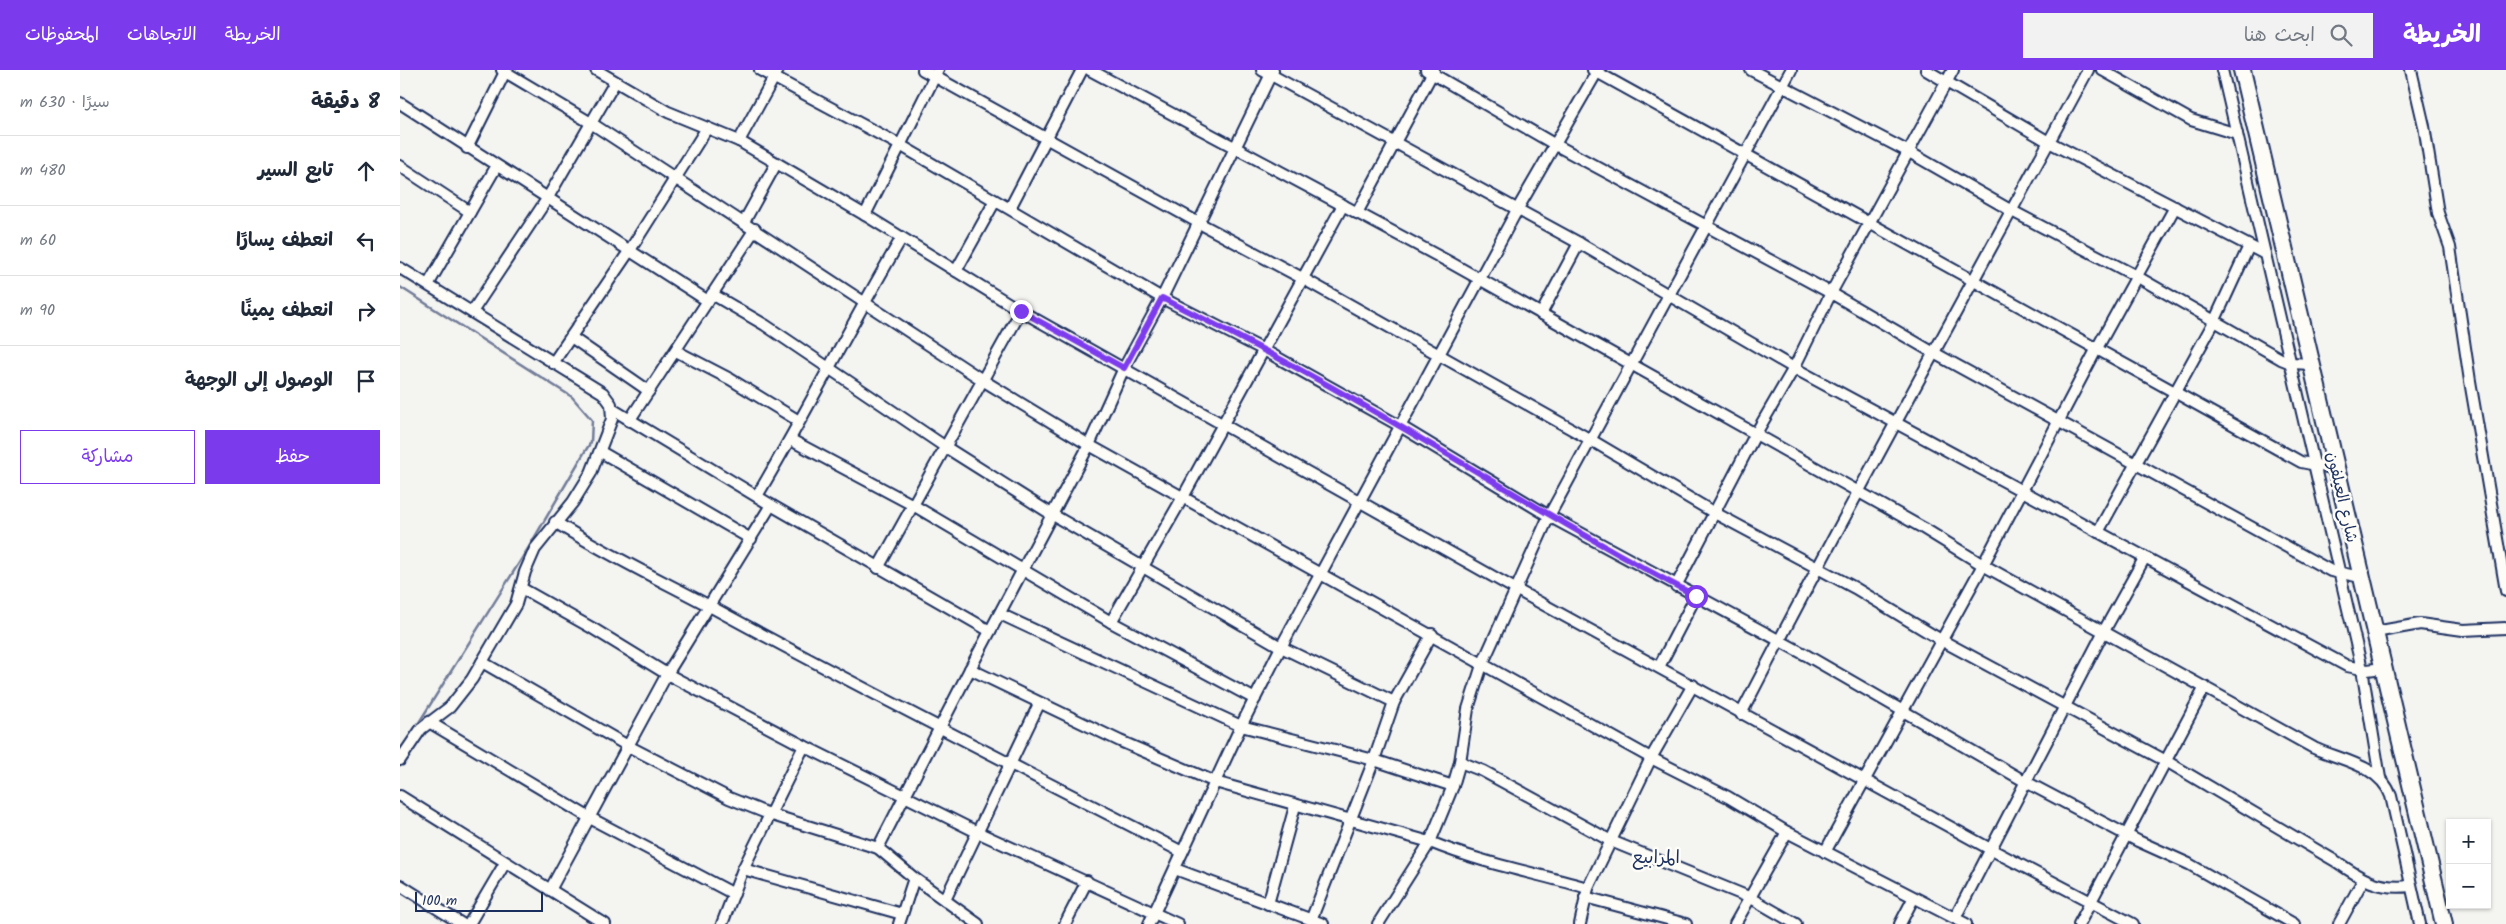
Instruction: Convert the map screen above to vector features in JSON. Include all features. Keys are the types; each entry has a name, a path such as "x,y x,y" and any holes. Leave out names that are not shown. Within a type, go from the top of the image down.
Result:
{"highway":[{"name":"شارع العيلفون","path":"2242,70 2444,924"}],"street":[{"path":"596,70 612,77 668,112 739,141 865,215 901,239 956,270 1021,311 1221,424 1517,590 1693,685 1741,714 1866,779 1992,850 2133,924"},
{"path":"760,70 776,74 1010,208 1162,298 1262,349 1400,426 1549,516 1779,641 2026,782 2127,836 2189,864 2294,924"},
{"path":"923,70 937,73 1047,138 1198,223 1302,278 1591,440 1713,512 1855,588 1941,640 2166,761 2337,862 2363,880 2386,886 2410,886"},
{"path":"1010,208 1082,70"},
{"path":"1090,70 1480,280 1858,493 1924,528 1983,565 2314,748 2371,771 2380,778 2391,796 2420,924"},
{"path":"1751,70 1910,152 2012,211 2136,276 2214,322 2291,363 2312,364"},
{"path":"1378,924 1430,842 1453,786 1460,762 1468,709 1482,665 1549,516 1791,70"},
{"path":"1926,70 2049,142 2265,254"},
{"path":"1676,586 1713,512 1794,368 1831,293 1910,152 1953,70"},
{"path":"1741,714 1895,422 1975,281 2088,70"},
{"path":"2102,70 2191,120 2237,134"},
{"path":"2222,70 2362,669 2380,778"},
{"path":"2411,70 2424,126 2438,214 2450,246 2470,381 2506,590"},
{"path":"467,148 504,71 590,122 984,381 1089,445 1432,634 1482,665 1602,729 1651,758 1728,797 1787,832 1966,924"},
{"path":"1356,213 1395,143 1431,71 1554,144 1831,293 1934,353 2331,571 2362,577"},
{"path":"1148,924 1241,726 1282,647 1517,210 1596,71 2301,462 2336,469"},
{"path":"878,848 970,669 1089,445 1124,368 1162,298 1236,147 1269,72 1579,243 1794,368 2021,492 2347,666 2362,669 2383,668"},
{"path":"865,215 937,73"},
{"path":"739,141 776,74"},
{"path":"472,312 547,199 590,122 612,77"},
{"path":"400,103 496,167 630,250 710,298 765,325 947,448 1053,515 1282,647 1394,702"},
{"path":"553,363 630,250 708,128"},
{"path":"744,222 776,164"},
{"path":"400,166 470,212"},
{"path":"428,285 496,167"},
{"path":"956,270 995,201"},
{"path":"1111,622 1144,568 1262,349 1343,205"},
{"path":"1825,852 1983,565 2096,350 2175,207"},
{"path":"629,421 755,229"},
{"path":"756,496 830,370 864,301 901,239"},
{"path":"1541,314 1579,243"},
{"path":"2098,532 2214,322 2249,246"},
{"path":"400,268 603,393 612,409 629,421 878,568 990,631"},
{"path":"878,568 947,448 1021,311"},
{"path":"570,337 649,390"},
{"path":"676,351 730,379 799,421"},
{"path":"400,760 417,734 459,698 482,662 516,604 525,572 535,549 582,488 601,452 612,418 612,409"},
{"path":"790,440 913,505 1111,622 1255,699"},
{"path":"601,452 752,539"},
{"path":"550,890 667,674 752,539 771,505"},
{"path":"555,522 583,541 1182,852"},
{"path":"1955,918 1992,850 2104,631 2145,557"},
{"path":"521,588 592,628 667,674 804,746 977,832 1178,924"},
{"path":"1659,668 1696,596"},
{"path":"1000,614 1241,726 1374,760 1453,786"},
{"path":"2375,632 2420,624 2463,630 2506,628"},
{"path":"1311,920 1374,760 1394,702 1432,634"},
{"path":"482,662 628,746 729,798 769,814 878,848 914,878 978,924"},
{"path":"970,669 1039,704 1215,782 1295,806 1430,842 1462,854 1686,924"},
{"path":"1580,924 1586,893 1651,758 1693,685"},
{"path":"2079,924 2205,687"},
{"path":"945,900 1012,764 1039,704"},
{"path":"429,722 590,818 734,894"},
{"path":"727,923 734,894 743,870 804,746"},
{"path":"1460,762 1483,770 1611,841 1751,898 1796,924"},
{"path":"400,796 605,924"},
{"path":"1268,904 1295,806"},
{"path":"1735,924 1787,832"},
{"path":"470,924 505,863"},
{"path":"1175,869 1323,924"},
{"path":"743,870 900,919 914,878"},
{"path":"2339,924 2363,880"},
{"path":"1065,924 1087,881"},
{"path":"400,885 462,924"},
{"path":"1900,924 1913,898"}],"waterway":[{"path":"400,287 572,397 592,420 591,442 529,547 408,740"}],"district":[{"name":"المرابيع","path":"1656,857"}],"route":[{"path":"1021,311 1124,368 1162,298 1220,326 1400,426 1549,516 1696,596"}]}
